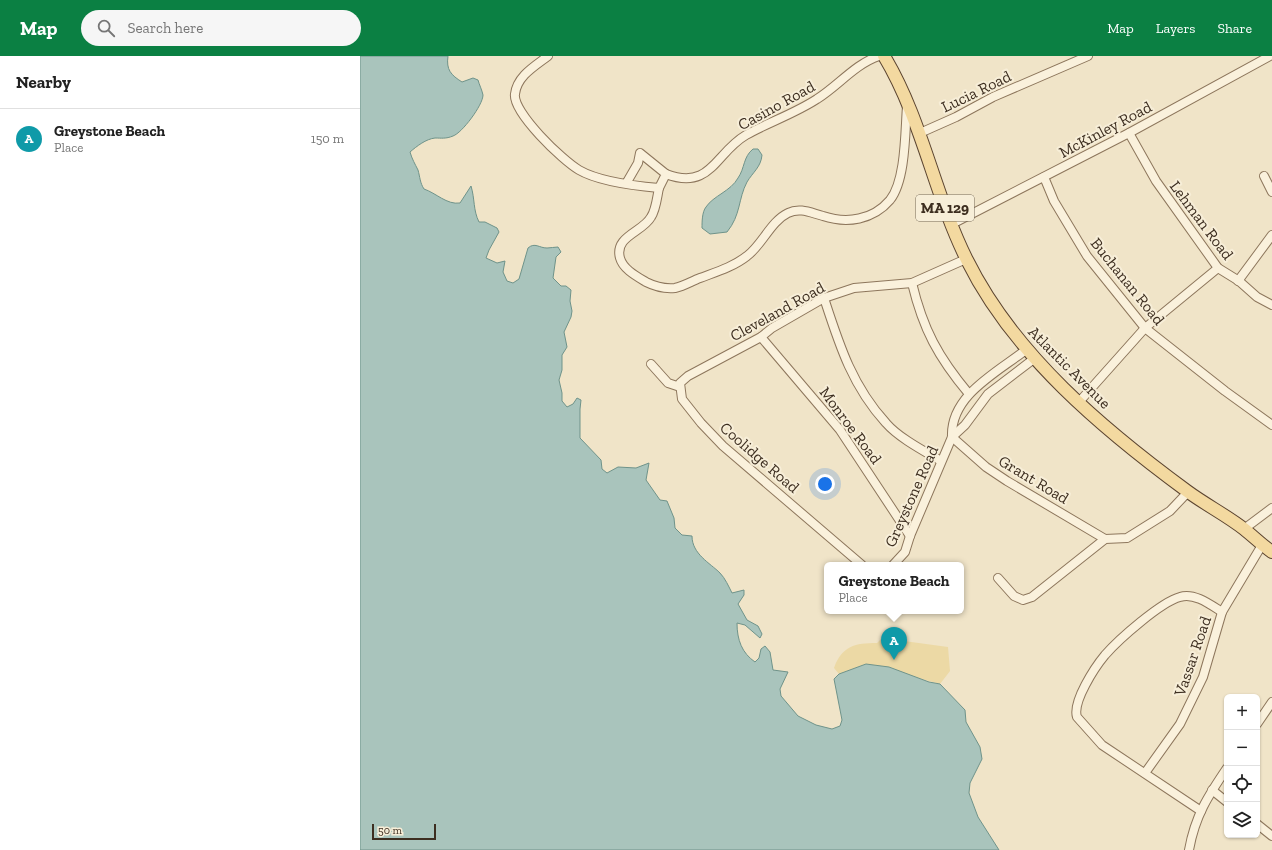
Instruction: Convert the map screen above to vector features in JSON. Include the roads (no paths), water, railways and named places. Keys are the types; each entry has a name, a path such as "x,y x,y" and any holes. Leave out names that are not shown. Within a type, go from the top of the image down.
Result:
{"main road":[{"name":"Atlantic Avenue","path":"884,56 899,82 920,133 931,172 966,259 997,310 1031,354 1079,402 1133,449 1188,492 1244,529 1267,548"}],"street":[{"path":"548,56 527,72 518,84 514,95 518,106 547,142 579,170 598,178 659,188"},
{"name":"Casino Road","path":"626,182 638,163 640,153 666,174 683,179 701,176 745,136 816,100 865,61 878,56"},
{"name":"Lucia Road","path":"920,133 956,117 993,97 1088,56"},
{"name":"McKinley Road","path":"952,224 1129,133 1270,56"},
{"path":"666,174 659,188 651,217 624,240 619,247 619,256 622,264 628,270 651,285 674,288 686,285 720,271 747,256 778,221 788,213 800,210 847,221 860,219 873,214 884,205 895,192 900,177 907,102"},
{"name":"Lehman Road","path":"1129,133 1156,181 1218,268 1238,281 1257,297 1272,305"},
{"path":"1264,176 1272,192"},
{"name":"Buchanan Road","path":"1044,177 1054,200 1087,256 1145,328 1224,391 1272,425"},
{"path":"1238,281 1272,235"},
{"name":"Cleveland Road","path":"680,387 680,383 688,376 761,337 772,328 824,298 854,288 912,282 966,259"},
{"path":"1079,402 1145,328 1218,268"},
{"path":"912,282 917,304 931,341 939,356 969,394"},
{"path":"824,298 838,341 852,375 886,424 941,462"},
{"name":"Monroe Road","path":"761,337 840,430 910,536"},
{"name":"Greystone Road","path":"952,437 952,426 969,394 1031,354"},
{"name":"Greystone Road","path":"896,562 905,552 910,536 952,437 965,425 988,394 1031,354"},
{"path":"651,364 668,383 680,387"},
{"name":"Coolidge Road","path":"680,387 682,399 701,423 723,446 858,562"},
{"name":"Grant Road","path":"952,437 986,467 1105,539"},
{"path":"998,578 1014,596 1023,600 1032,597 1105,539 1127,538 1170,511 1188,492"},
{"path":"1244,529 1272,508"},
{"name":"Vassar Road","path":"1145,773 1180,724 1191,704 1203,677 1222,612 1267,548"},
{"path":"1200,811 1102,745 1077,717 1076,706 1092,674 1106,655 1163,605 1180,596 1189,596 1222,612"},
{"path":"1260,720 1272,702"},
{"path":"1189,850 1192,833 1200,811 1224,772"},
{"path":"1212,790 1224,800"},
{"path":"1260,826 1272,836"}],"water":[{"path":"360,56 448,56 450,72 455,77 462,82 473,78 478,80 483,95 482,100 476,112 461,130 457,134 450,137 428,140 410,152 424,189 446,201 460,203 471,186 479,222 485,222 497,228 499,232 486,258 497,263 505,261 503,272 507,281 513,283 519,279 528,248 530,246 535,245 544,248 558,247 561,252 556,257 553,278 561,286 566,286 571,290 570,301 572,311 571,317 564,332 567,347 562,355 562,370 559,380 562,401 567,407 573,404 577,398 581,400 580,438 601,460 602,469 607,473 618,467 636,468 649,463 646,480 660,500 667,501 674,518 675,528 682,535 692,536 698,553 722,575 732,593 744,590 744,595 738,604 747,620 758,626 762,634 760,638 745,625 737,623 741,646 755,662 759,658 761,649 765,646 770,652 773,670 788,672 780,689 781,696 798,716 816,725 832,729 840,726 842,720 834,679 839,674 866,664 889,667 929,682 940,684 965,710 966,722 980,747 982,759 970,783 969,793 978,817 999,850 360,850"},
{"path":"753,149 758,149 762,155 761,159 744,188 732,226 727,232 710,234 702,228 702,217 705,209 709,203 735,183 747,156"}],"place":[{"name":"Greystone Beach","path":"894,660"}]}
